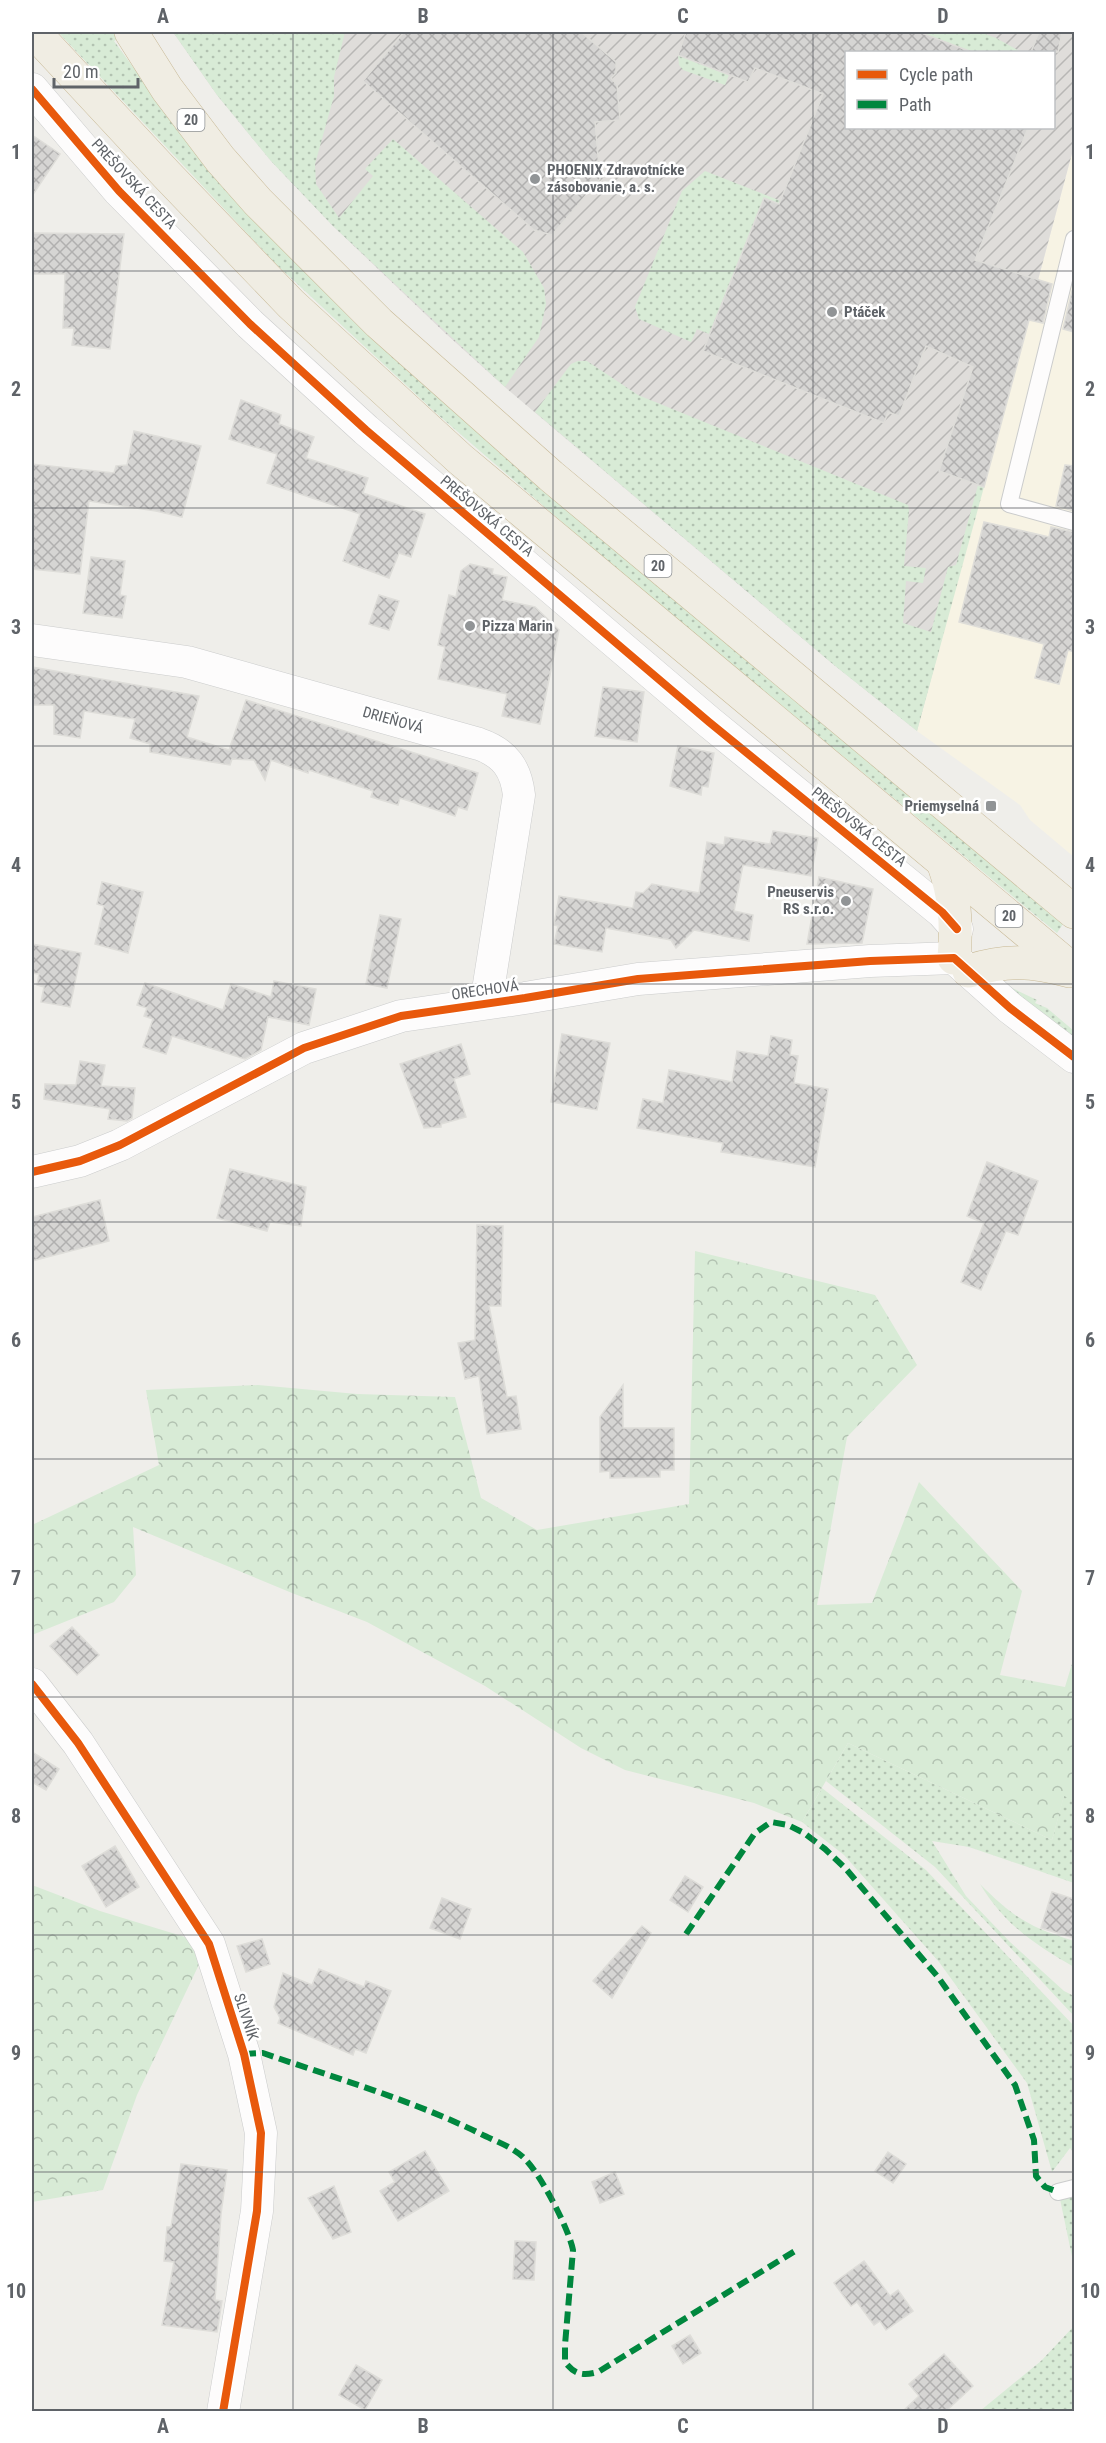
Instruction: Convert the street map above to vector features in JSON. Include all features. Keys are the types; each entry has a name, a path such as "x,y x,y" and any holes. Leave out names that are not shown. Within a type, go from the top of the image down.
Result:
{"highway":[{"name":"PREŠOVSKÁ CESTA","path":"34,32 291,304 404,408 566,550 1074,971"},
{"name":"20","path":"131,32 167,89 220,159 258,202 379,323 495,428 585,505 1074,912"},
{"path":"944,862 951,883 960,952 990,964 1009,961 1043,964 1074,971"}],"street":[{"name":"PREŠOVSKÁ CESTA","path":"32,89 127,199 250,324 366,430 700,714 942,912 960,952 1010,1008 1074,1057"},
{"name":"DRIEŇOVÁ","path":"32,640 187,662 493,748 512,767 517,779 519,795 486,1003"},
{"name":"ORECHOVÁ","path":"32,1172 80,1161 120,1144 304,1048 401,1016 638,979 960,952"},
{"name":"SLIVNÍK","path":"32,1684 78,1743 209,1944 244,2054 261,2133 257,2211 223,2412"}],"lane":[{"path":"1074,239 1009,504 1074,522"}],"shaded area":[{"path":"173,32 1074,32 1074,146 917,731 834,665 506,388 333,226 271,161 217,95"},
{"path":"1074,146 1074,857 1030,820 1020,805 917,731"}],"green space":[{"path":"58,32 130,32 114,41 182,134 242,207 351,319 538,486 1063,924 1057,933 620,572 436,413 277,265"},
{"path":"173,32 345,32 334,77 334,96 315,164 316,184 339,218 373,176 365,169 393,139 523,252 544,288 546,304 539,337 505,387 333,226 271,161 217,95"},
{"path":"919,32 980,32 1019,51 971,51"},
{"path":"678,55 729,75 725,85 683,70 679,65"},
{"path":"705,171 781,201 779,204 764,198 709,334 697,329 691,342 639,319 635,307 682,191"},
{"path":"587,361 638,395 908,505 904,566 926,568 923,583 906,581 903,623 931,632 948,567 956,565 978,485 984,487 917,731 834,665 535,412 571,364"},
{"path":"1010,987 1037,1000 1035,1003 1047,1008 1074,1031 1074,1045"},
{"path":"695,1251 875,1295 917,1365 847,1437 817,1605 872,1603 919,1482 1022,1591 1000,1675 1065,1687 1074,1657 1074,1800 1064,1796 1052,1840 848,1743 802,1822 754,1803 625,1770 581,1748 485,1686 367,1622 133,1527 136,1575 114,1602 32,1635 32,1525 159,1465 146,1390 258,1385 357,1394 455,1397 481,1498 537,1530 689,1504"},
{"path":"848,1743 1052,1840 1064,1795 1074,1800 1074,1883 969,1847 932,1841 966,1896 1010,1942 1064,1991 1074,1996 1074,2016 935,1867 826,1781"},
{"path":"822,1788 926,1870 1074,2026 1074,2153 1070,2148 1052,2172 1027,2083 939,1962 844,1855 802,1822"},
{"path":"980,1884 1023,1920 1074,1941 1074,1967 1021,1932 999,1911"},
{"path":"32,1885 100,1911 195,1940 203,1956 137,2095 103,2190 32,2202"},
{"path":"1074,2196 1074,2266 1060,2199"},
{"path":"1074,2326 1074,2411 980,2411 1041,2361"}],"building":[{"path":"404,32 581,32 616,62 616,73 611,78 617,85 620,120 595,122 600,179 552,235 534,230 363,81"},
{"path":"686,32 919,32 969,51 845,51 845,129 1028,129 975,260 1052,284 1043,323 1029,320 984,487 939,471 973,367 926,346 899,416 888,412 884,423 703,351 764,198 779,204 823,94 755,68 748,82 678,55"},
{"path":"1039,32 1062,32 1058,52 1031,51"},
{"path":"32,135 60,154 32,196"},
{"path":"32,233 124,234 110,349 72,345 74,328 63,328 65,274 32,274"},
{"path":"1072,291 1074,292 1074,332 1063,329"},
{"path":"241,400 281,415 279,424 314,437 306,458 368,478 363,493 425,514 411,557 399,553 389,578 343,561 360,514 267,483 277,454 229,439"},
{"path":"134,431 201,446 182,517 89,501 80,574 32,569 32,464 114,473 116,466 127,465"},
{"path":"1065,465 1074,466 1074,511 1056,506"},
{"path":"984,522 1049,537 1051,527 1074,532 1074,652 1068,650 1059,684 1035,678 1044,644 959,622"},
{"path":"91,557 125,561 120,595 126,596 122,618 83,613"},
{"path":"470,564 493,569 492,574 507,577 502,600 535,607 559,630 540,724 502,716 507,694 438,679 445,647 438,645 449,595 456,597 461,571"},
{"path":"379,595 399,601 389,630 369,624"},
{"path":"32,667 199,696 187,737 229,750 246,700 478,773 467,810 458,807 455,816 400,798 398,805 371,797 373,791 271,760 265,780 254,760 232,759 230,765 150,752 150,744 130,738 135,719 84,711 80,738 54,734 54,705 32,705"},
{"path":"603,687 644,692 637,742 595,736"},
{"path":"678,746 714,753 708,787 702,786 701,795 670,786"},
{"path":"773,831 818,838 811,876 743,865 734,911 753,915 749,941 694,930 676,948 671,940 606,928 602,952 554,944 558,926 554,925 559,896 633,908 636,892 643,893 652,884 699,893 707,842 724,845 725,837 770,844"},
{"path":"819,877 873,889 862,943 807,944"},
{"path":"102,882 143,892 128,953 95,944 104,906 97,904"},
{"path":"380,915 401,919 387,988 366,984"},
{"path":"32,944 81,953 70,1007 41,1002 44,987 37,985 39,974 32,973"},
{"path":"274,981 316,989 309,1025 268,1017 261,1050 245,1059 172,1036 166,1054 143,1047 153,1019 144,1016 147,1008 137,1005 145,983 223,1010 231,984 271,997"},
{"path":"562,1034 610,1043 597,1110 551,1102"},
{"path":"771,1036 792,1040 790,1055 798,1056 794,1083 828,1089 815,1167 721,1152 723,1143 637,1128 643,1099 663,1103 669,1070 732,1082 737,1051 768,1056"},
{"path":"461,1044 470,1074 454,1079 466,1117 441,1124 441,1127 424,1128 400,1064"},
{"path":"80,1061 105,1065 101,1086 135,1088 132,1118 127,1121 108,1119 110,1109 44,1099 45,1084 76,1085"},
{"path":"987,1162 1038,1181 1018,1235 1006,1231 981,1290 961,1282 984,1223 967,1216"},
{"path":"230,1169 306,1187 301,1226 270,1222 267,1231 217,1218"},
{"path":"100,1200 109,1241 32,1261 32,1217"},
{"path":"477,1225 503,1226 501,1306 489,1306 507,1397 516,1396 521,1429 487,1434 479,1376 465,1379 458,1343 475,1340"},
{"path":"623,1385 623,1428 674,1428 674,1470 660,1470 660,1477 610,1478 610,1471 600,1472 600,1417"},
{"path":"72,1627 99,1655 77,1675 50,1646"},
{"path":"32,1752 59,1769 46,1790 32,1782"},
{"path":"115,1846 139,1887 106,1907 82,1866"},
{"path":"685,1876 703,1887 688,1912 670,1900"},
{"path":"1052,1892 1074,1899 1074,1938 1041,1928"},
{"path":"442,1898 471,1909 460,1939 430,1928"},
{"path":"642,1926 651,1933 612,1998 593,1981"},
{"path":"262,1939 270,1964 246,1972 237,1946"},
{"path":"319,1969 364,1987 366,1981 391,1991 366,2053 355,2049 353,2055 278,2023 280,2018 274,2007 283,1973 312,1985"},
{"path":"425,2151 449,2191 398,2221 380,2191 395,2182 389,2172"},
{"path":"888,2152 906,2164 893,2183 875,2171"},
{"path":"181,2164 227,2170 221,2214 215,2300 222,2301 217,2332 162,2325 174,2262 164,2261 167,2227 171,2227"},
{"path":"615,2172 624,2194 600,2203 592,2182"},
{"path":"334,2186 351,2232 333,2239 308,2198"},
{"path":"515,2241 536,2242 534,2280 513,2279"},
{"path":"864,2261 890,2296 898,2290 913,2311 886,2330 880,2321 874,2325 857,2302 851,2306 834,2283"},
{"path":"690,2335 701,2353 683,2364 672,2346"},
{"path":"944,2354 973,2386 945,2412 902,2412 919,2396 909,2384"},
{"path":"356,2365 382,2380 365,2410 339,2395"}],"marked path":[{"path":"686,1934 755,1833 771,1822 788,1825 804,1833 846,1869 938,1977 1015,2085 1034,2140 1036,2176 1045,2187 1058,2192"},
{"path":"244,2054 263,2053 401,2100 498,2142 524,2158 531,2165 553,2202 573,2250 565,2362 572,2370 580,2373 598,2372 795,2251"}],"cycle path":[{"path":"32,89 119,191 250,324 366,430 709,722 942,912 957,929"},
{"path":"32,1172 80,1161 120,1145 304,1048 401,1016 638,979 870,961 954,958 1010,1008 1074,1057"},
{"path":"32,1684 78,1743 209,1944 244,2054 261,2133 257,2211 223,2412"}],"place":[{"name":"PHOENIX Zdravotnícke zásobovanie, a. s.","path":"535,179"},
{"name":"Ptáček","path":"832,312"},
{"name":"Pizza Marin","path":"470,626"},
{"name":"Priemyselná","path":"991,806"},
{"name":"Pneuservis RS s.r.o.","path":"846,901"}]}
